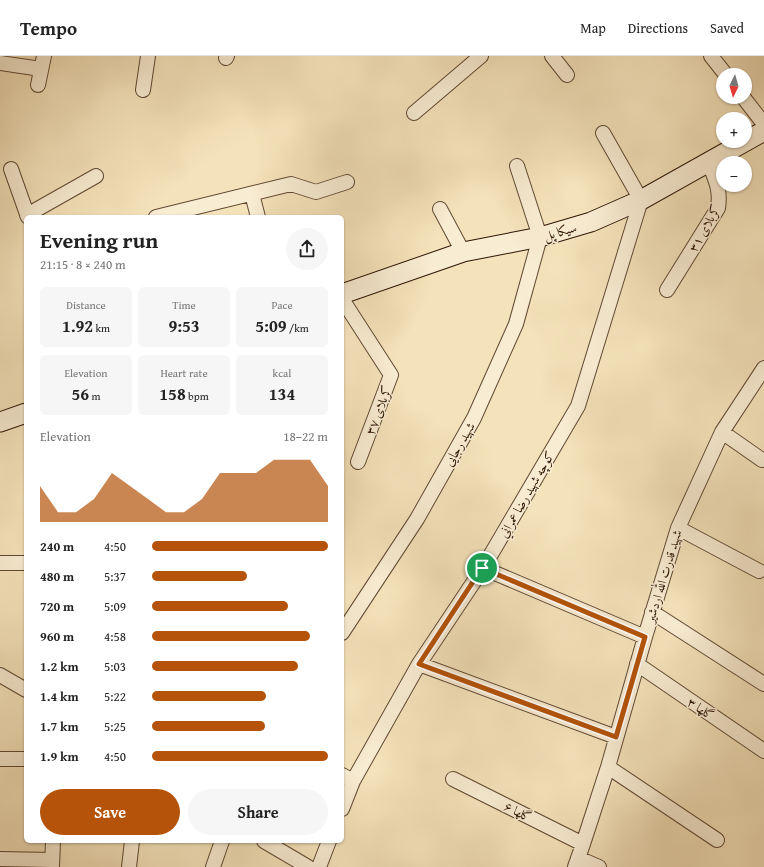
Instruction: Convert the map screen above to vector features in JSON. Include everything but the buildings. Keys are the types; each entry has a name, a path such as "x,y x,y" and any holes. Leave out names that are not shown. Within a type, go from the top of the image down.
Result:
{"street":[{"path":"143,90 148,56"},
{"path":"414,113 481,56"},
{"path":"552,56 567,75"},
{"path":"711,56 720,68"},
{"path":"0,63 43,63 38,85"},
{"path":"748,104 764,124"},
{"name":"سیکا پل","path":"344,293 462,252 540,237 591,222 641,200 708,161 764,131"},
{"path":"603,133 641,200"},
{"name":"کربلای ۳۱","path":"667,290 718,208 720,197 718,185 708,161"},
{"path":"517,166 540,237"},
{"path":"11,169 28,215"},
{"path":"30,215 96,176"},
{"path":"164,215 291,184 316,192 347,182"},
{"path":"252,194 257,215"},
{"name":"كوچه شهيد رضا عمراني","path":"344,799 348,778 419,664 482,568 578,406 641,200"},
{"path":"440,210 462,252"},
{"name":"شهید رجایی","path":"344,631 417,519 474,418 516,324 540,237"},
{"name":"کربلای ۳۷","path":"344,302 391,376 358,462"},
{"name":"شهید قدرت الله اردشیر","path":"576,863 584,844 608,767 652,612 678,528 722,432 764,368"},
{"path":"0,422 24,414"},
{"path":"722,432 762,460"},
{"path":"678,528 759,572"},
{"path":"0,563 24,563"},
{"path":"482,568 645,637"},
{"path":"652,612 764,684"},
{"path":"419,664 616,737"},
{"name":"گلها ۳","path":"637,664 764,751"},
{"path":"0,675 24,689"},
{"path":"0,759 24,759"},
{"path":"608,767 717,840"},
{"name":"گلها ۶","path":"453,779 584,844"},
{"path":"0,859 52,864 53,843"},
{"path":"129,867 132,843"},
{"path":"213,867 221,843"},
{"path":"267,843 308,867"},
{"path":"319,867 329,843"},
{"path":"576,863 599,867"}],"route":[{"path":"482,568 645,637 616,737 419,664 482,568"}]}
